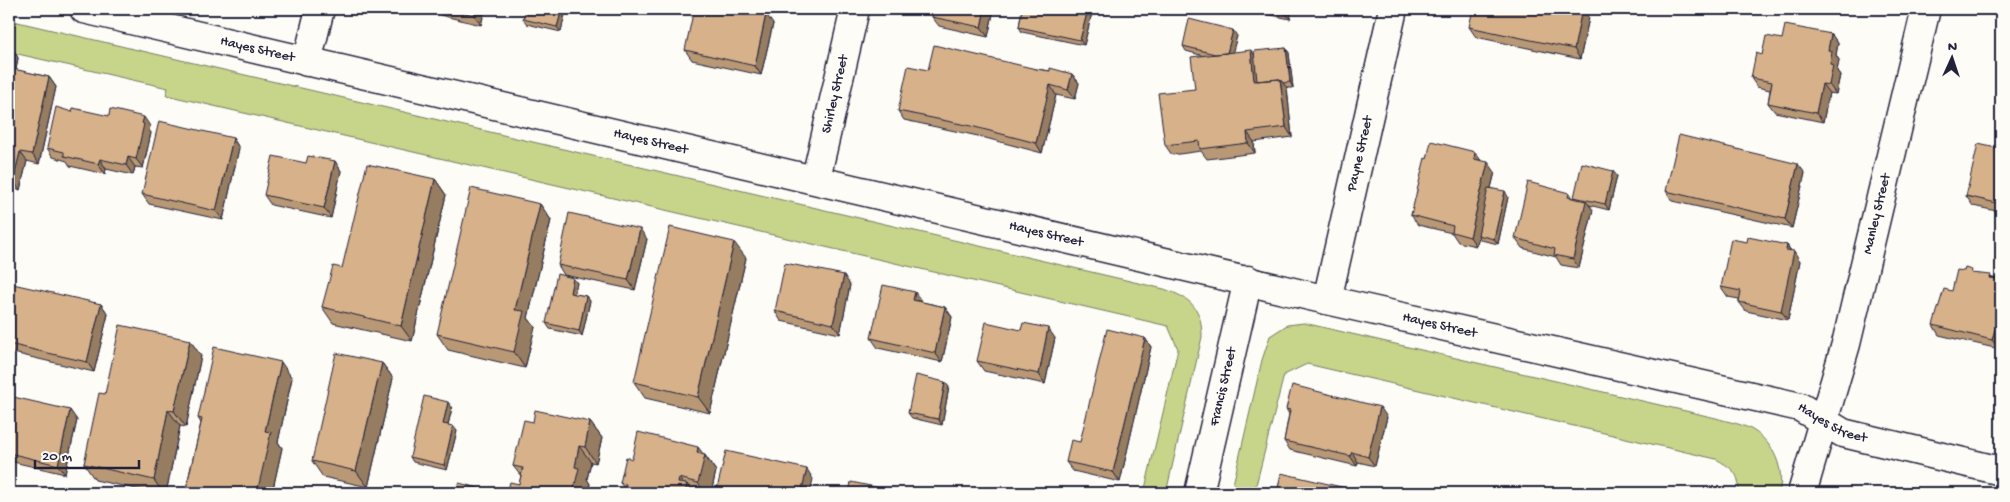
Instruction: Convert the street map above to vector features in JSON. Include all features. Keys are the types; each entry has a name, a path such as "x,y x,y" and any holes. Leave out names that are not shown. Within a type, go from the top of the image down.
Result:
{"street":[{"name":"Hayes Street","path":"84,9 816,178 1326,300 1800,407 1843,433 2001,471"},
{"path":"307,62 320,9"},
{"name":"Shirley Street","path":"816,178 855,9"},
{"name":"Payne Street","path":"1326,300 1393,9"},
{"name":"Manley Street","path":"1802,493 1822,419 1846,344 1926,9"},
{"name":"Francis Street","path":"1199,493 1248,280"}],"green space":[{"path":"9,20 1173,292 1187,300 1197,311 1200,318 1202,337 1166,493 1144,493 1178,349 1168,326 166,95 168,88 9,52"},
{"path":"1304,323 1741,425 1761,436 1772,450 1779,466 1779,493 1738,493 1737,476 1727,465 1716,459 1307,364 1284,375 1254,493 1231,493 1262,360 1270,336 1287,325"}],"building":[{"path":"447,9 476,9 474,15"},
{"path":"526,9 562,9 557,27 523,19"},
{"path":"694,9 740,9 766,14 755,66 685,50"},
{"path":"934,9 985,9 981,27 932,17"},
{"path":"1022,9 1088,9 1080,40 1019,27"},
{"path":"1473,9 1582,9 1574,49 1469,27"},
{"path":"1189,19 1233,30 1227,53 1215,54 1183,46"},
{"path":"1785,25 1831,34 1828,50 1832,51 1830,64 1833,65 1829,85 1822,84 1816,113 1768,103 1772,82 1751,78 1756,53 1762,55 1766,36 1782,39"},
{"path":"934,45 1036,69 1050,71 1050,68 1072,74 1068,90 1050,85 1036,143 971,126 898,111 908,66 928,70"},
{"path":"1286,48 1290,82 1283,83 1280,79 1257,81 1254,51"},
{"path":"1251,50 1254,81 1280,79 1286,127 1247,132 1248,143 1200,149 1199,141 1165,145 1158,93 1195,89 1191,57"},
{"path":"9,51 15,52 11,69 9,68"},
{"path":"9,68 49,77 32,154 20,152 13,181 9,180"},
{"path":"56,107 72,112 73,108 109,116 110,109 144,117 136,159 128,157 126,165 100,159 98,164 64,156 64,152 47,148"},
{"path":"159,121 233,138 216,211 142,194"},
{"path":"1679,135 1798,164 1785,219 1666,191"},
{"path":"1431,141 1475,152 1474,159 1488,162 1470,237 1452,232 1453,226 1411,215"},
{"path":"1978,144 2001,149 2001,204 1966,196"},
{"path":"273,156 306,163 308,156 335,161 324,208 264,195"},
{"path":"1582,163 1613,171 1605,204 1574,197"},
{"path":"367,164 435,179 401,326 322,307 333,266 342,268"},
{"path":"1528,182 1569,193 1568,197 1586,201 1573,259 1554,255 1555,249 1515,238"},
{"path":"471,188 540,204 515,310 524,311 514,352 437,334"},
{"path":"1488,188 1505,191 1494,239 1478,235"},
{"path":"569,213 640,229 628,280 558,265"},
{"path":"670,227 734,242 698,397 634,382"},
{"path":"1748,237 1787,245 1786,250 1794,251 1781,311 1739,302 1741,291 1721,287 1731,239 1747,242"},
{"path":"785,263 844,275 833,324 775,311"},
{"path":"1965,268 1972,270 1971,273 1991,275 1990,278 2001,278 2001,330 1995,329 1992,340 1933,325 1944,289 1952,291 1957,270 1964,271"},
{"path":"557,274 573,278 570,293 586,296 579,331 546,323"},
{"path":"13,284 101,304 87,362 9,344 9,301"},
{"path":"883,285 915,292 913,300 945,307 935,353 871,338"},
{"path":"986,322 1021,330 1023,323 1048,328 1039,374 977,361"},
{"path":"120,325 190,340 174,411 168,410 154,480 84,464 99,393 105,394"},
{"path":"1107,329 1145,338 1113,472 1066,462 1071,440 1080,442"},
{"path":"214,347 281,362 265,431 271,432 257,493 207,493 186,489 202,419 198,418"},
{"path":"336,353 382,363 356,471 312,461"},
{"path":"916,375 945,382 938,419 908,413"},
{"path":"1292,385 1380,407 1368,457 1352,452 1350,456 1284,441 1290,410 1286,409"},
{"path":"9,396 70,410 58,465 9,453"},
{"path":"424,396 448,402 443,424 453,426 444,465 410,457"},
{"path":"535,410 590,422 585,447 579,446 575,467 579,468 573,493 507,493 510,482 519,484 523,468 513,466 524,420 533,422"},
{"path":"638,432 698,447 697,453 705,455 698,483 679,478 678,483 687,484 685,493 624,493 626,484 620,483 626,457 632,459"},
{"path":"726,451 807,469 801,493 716,493"},
{"path":"1281,473 1367,493 1277,493"},
{"path":"851,482 904,493 849,493"},
{"path":"459,483 482,489 481,493 457,493"},
{"path":"360,488 385,493 359,493"},
{"path":"426,490 442,493 425,493"}]}
